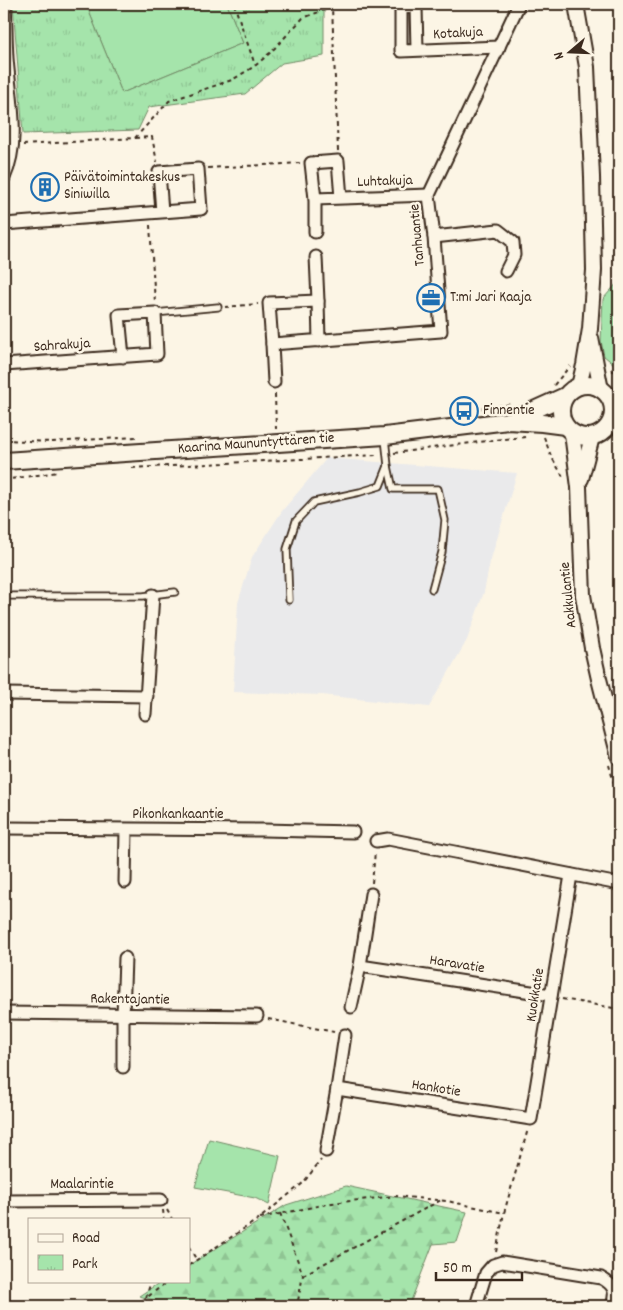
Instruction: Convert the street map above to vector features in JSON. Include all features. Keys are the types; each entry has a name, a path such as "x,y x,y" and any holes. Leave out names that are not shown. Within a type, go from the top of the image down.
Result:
{"main road":[{"path":"578,386 594,386 610,394 614,423 592,437 578,436 569,429 562,419 562,403 559,391 571,390 578,386"},
{"name":"Kaarina Maununtyttären tie","path":"508,421 559,391"},
{"name":"Kaarina Maununtyttären tie","path":"4,460 384,436 508,421 542,423 569,429"}],"street":[{"path":"4,178 9,166 13,146 9,120 5,4"},
{"name":"Tanhuantie","path":"272,344 441,331 429,195 519,4"},
{"path":"576,4 587,67 594,270 590,330 578,386"},
{"name":"Kotakuja","path":"417,50 416,5 401,8 401,51 499,47"},
{"path":"315,232 315,199 311,163 338,161"},
{"name":"Luhtakuja","path":"338,161 341,198"},
{"path":"4,224 149,213 162,212 200,209 198,169 159,172 162,212"},
{"name":"Luhtakuja","path":"315,199 429,195"},
{"path":"434,238 498,230 513,242 514,256 506,271"},
{"path":"316,257 319,341"},
{"path":"274,382 269,303 318,301"},
{"path":"123,357 120,315 155,313"},
{"name":"Sahrakuja","path":"4,365 157,354 155,313"},
{"path":"590,330 610,394"},
{"name":"Aakkulantie","path":"569,429 579,487 583,595 592,648 619,757"},
{"name":"Aakkulantie","path":"579,487 592,437"},
{"path":"145,714 153,595"},
{"path":"4,694 147,696"},
{"name":"Pikonkankaantie","path":"4,828 353,832"},
{"path":"125,882 126,830"},
{"path":"376,841 388,840 619,884"},
{"name":"Kuokkatie","path":"531,1119 571,875"},
{"path":"351,1007 360,966 371,894"},
{"path":"123,1067 125,958"},
{"name":"Haravatie","path":"360,966 551,995"},
{"name":"Rakentajantie","path":"4,1013 257,1016"},
{"path":"326,1151 338,1089 345,1035"},
{"name":"Hankotie","path":"338,1089 531,1119"},
{"name":"Maalarintie","path":"4,1201 161,1200"},
{"path":"476,1306 486,1273 493,1265 502,1262 600,1278 609,1283 613,1289 615,1298 612,1306"}],"lane":[{"path":"155,313 218,307"},
{"path":"384,436 393,489 438,489 445,520 442,552 432,589"},
{"path":"289,600 286,549 296,521 314,502 380,486 388,466"},
{"path":"4,596 143,596 175,592"}],"path":[{"path":"234,4 255,66"},
{"path":"329,4 332,7 338,161"},
{"path":"135,138 169,101 232,80 255,66 303,18 332,7 401,8"},
{"path":"13,146 152,137 159,172"},
{"path":"198,169 311,163"},
{"path":"149,213 155,313"},
{"path":"218,307 269,303"},
{"path":"559,391 571,364"},
{"path":"274,382 276,429"},
{"path":"446,414 516,403"},
{"path":"128,468 386,454 534,436"},
{"path":"4,440 51,442 139,437"},
{"path":"4,480 60,472"},
{"path":"371,894 376,841"},
{"path":"551,995 619,1009"},
{"path":"257,1016 345,1035"},
{"path":"493,1265 504,1213 531,1119"},
{"path":"190,1264 260,1218 303,1183 326,1151"},
{"path":"260,1218 332,1203 396,1196 441,1200 504,1213"},
{"path":"303,1275 441,1200"},
{"path":"280,1213 303,1275 297,1306"},
{"path":"190,1249 196,1259"},
{"path":"145,1300 151,1282"},
{"path":"136,1306 167,1282"}],"shaded area":[{"path":"327,458 517,473 490,562 484,592 467,640 429,707 322,695 233,692 238,603 252,557 282,511"}],"green space":[{"path":"13,4 86,4 122,93 243,43 227,4 324,4 324,56 282,63 245,94 149,107 138,130 23,134"},
{"path":"86,4 227,4 243,43 122,93"},
{"path":"619,281 619,368 604,356 601,341 603,299"},
{"path":"209,1139 280,1156 269,1205 255,1198 195,1187"},
{"path":"346,1186 467,1212 457,1242 433,1244 409,1306 175,1306 139,1296 160,1282 190,1282 190,1264 286,1205"}],"place":[{"name":"Päivätoimintakeskus Siniwilla","path":"45,187"},
{"name":"T:mi Jari Kaaja","path":"431,298"},
{"name":"Finnentie","path":"464,411"}]}
